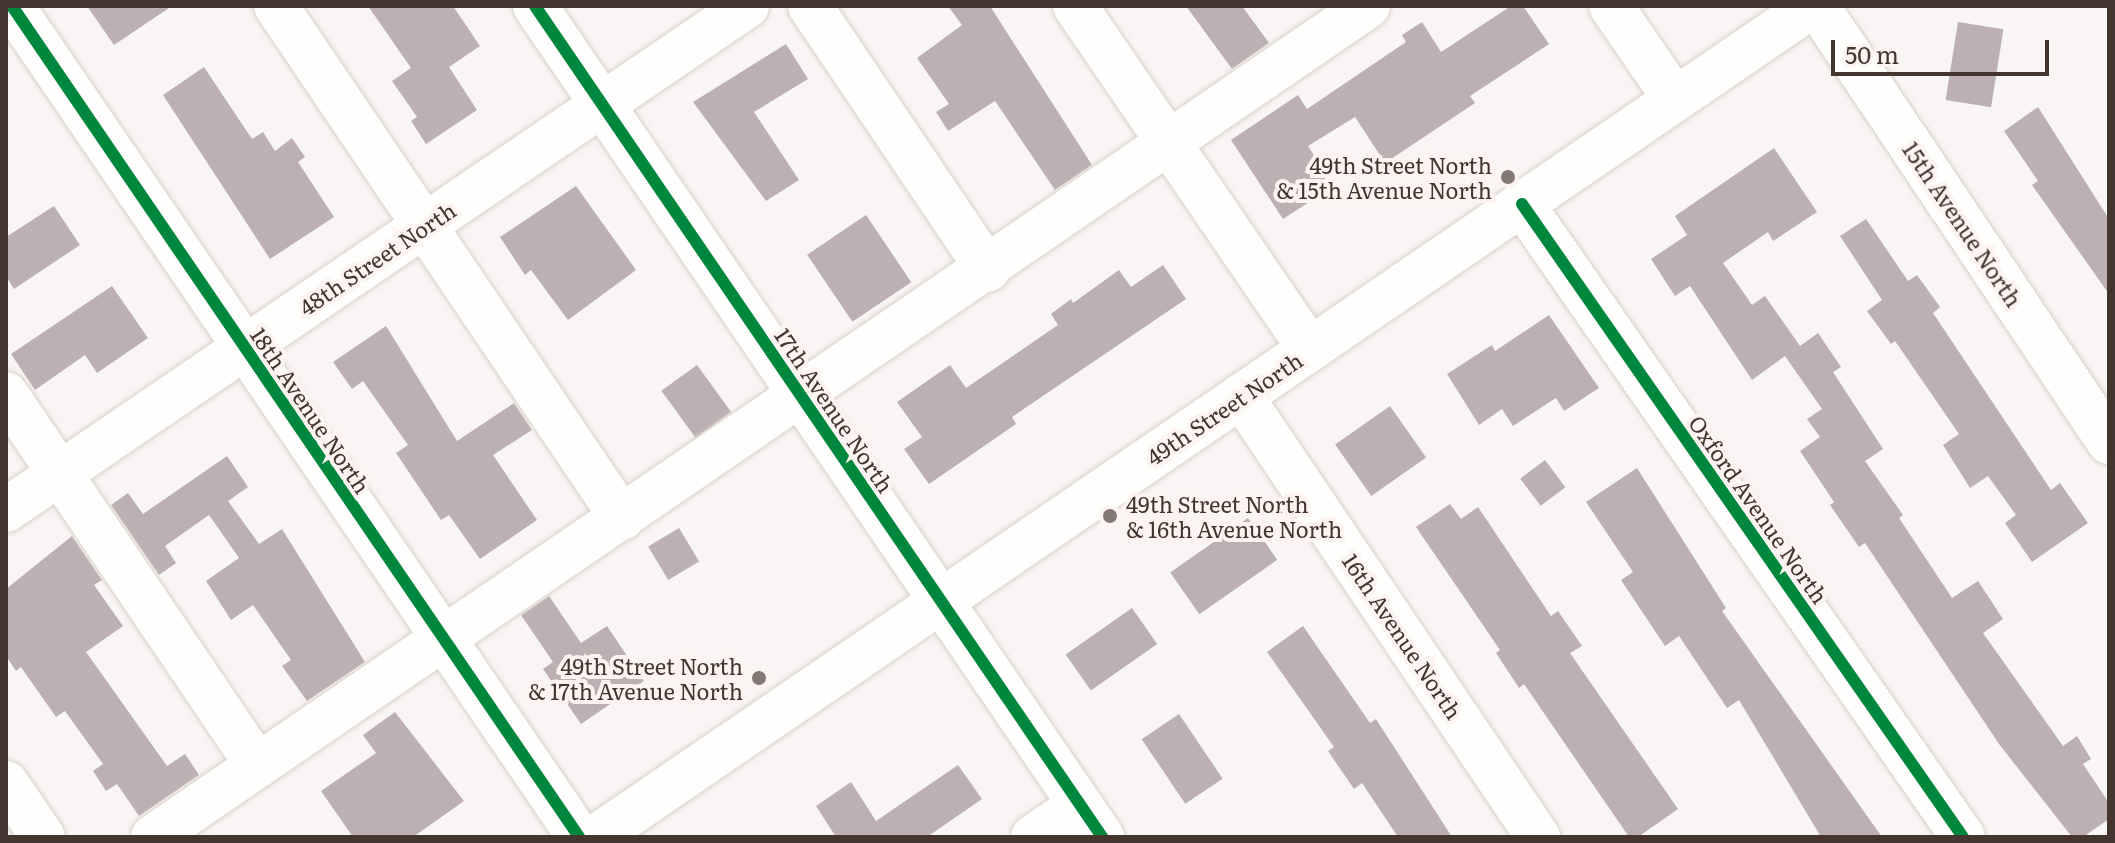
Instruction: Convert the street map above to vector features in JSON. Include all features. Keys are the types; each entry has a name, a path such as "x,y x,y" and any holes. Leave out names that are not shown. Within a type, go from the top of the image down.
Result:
{"street":[{"name":"18th Avenue North","path":"12,6 579,837"},
{"path":"276,6 622,518"},
{"name":"17th Avenue North","path":"535,6 1091,821"},
{"name":"48th Street North","path":"6,510 747,6"},
{"path":"810,6 988,270"},
{"path":"1075,6 1310,349"},
{"path":"1611,6 1675,99"},
{"name":"49th Street North","path":"596,837 1814,6"},
{"name":"15th Avenue North","path":"1814,6 2109,442"},
{"path":"153,837 1170,145 1357,9"},
{"name":"Oxford Avenue North","path":"1522,204 1963,837"},
{"path":"6,394 258,766"},
{"name":"16th Avenue North","path":"1241,396 1538,837"},
{"path":"6,783 43,837"},
{"path":"1033,837 1091,821"}],"building":[{"path":"87,6 172,6 114,45"},
{"path":"368,6 453,6 480,46 449,67 477,110 426,144 411,121 417,117 392,81 411,68"},
{"path":"948,6 990,6 1092,165 1055,190 995,101 948,131 936,112 949,104 917,58 962,25"},
{"path":"1186,6 1242,6 1269,43 1232,69"},
{"path":"1511,6 1523,6 1549,44 1470,96 1475,103 1385,163 1355,117 1308,146 1334,186 1283,219 1231,140 1298,95 1307,109 1406,42 1402,35 1422,22 1441,52"},
{"path":"1958,22 2003,29 1991,107 1946,100"},
{"path":"786,44 808,79 754,112 799,180 766,201 693,102"},
{"path":"204,67 252,139 263,132 275,151 292,138 305,157 298,162 334,217 270,259 163,95"},
{"path":"2038,107 2109,219 2109,294 2032,185 2038,181 2004,131"},
{"path":"1774,148 1817,212 1773,241 1768,232 1723,263 1752,305 1765,296 1800,346 1818,333 1841,367 1833,372 1883,449 1865,461 1903,515 1899,518 1952,598 1978,581 2003,619 1983,633 2063,746 2077,736 2091,759 2083,764 2109,803 2109,819 2083,837 2072,837 1999,744 1865,543 1859,547 1830,505 1834,502 1800,451 1820,437 1807,419 1822,409 1785,356 1752,380 1690,286 1675,296 1651,259 1687,235 1675,216"},
{"path":"576,186 636,270 568,320 531,270 525,275 500,237"},
{"path":"54,206 80,245 14,289 6,276 6,237"},
{"path":"866,215 911,282 852,322 807,255"},
{"path":"1866,219 1908,281 1917,275 1940,307 1933,313 2051,490 2060,483 2088,523 2032,562 2005,523 2016,515 1988,476 1970,488 1943,445 1959,434 1895,341 1891,344 1867,311 1882,300 1840,236"},
{"path":"1163,265 1186,299 1012,417 1016,424 929,484 904,449 922,437 897,402 950,365 966,388 1058,325 1051,314 1071,299 1073,303 1119,270 1131,287"},
{"path":"112,286 148,338 97,373 85,355 35,390 11,354"},
{"path":"1549,315 1599,388 1564,411 1556,398 1513,426 1502,409 1479,425 1447,374 1492,345 1495,351"},
{"path":"386,326 457,441 514,403 532,430 493,455 537,520 480,559 449,515 441,520 396,453 408,445 363,381 352,389 333,362"},
{"path":"697,365 731,412 695,438 661,391"},
{"path":"1390,406 1426,458 1371,496 1335,444"},
{"path":"227,456 248,487 228,501 259,544 282,529 365,662 307,701 282,666 291,660 253,605 231,620 206,581 239,558 209,515 165,546 176,563 159,575 111,505 128,493 143,514"},
{"path":"1545,460 1565,487 1541,506 1520,479"},
{"path":"1637,468 1726,608 1722,611 1882,837 1821,837 1739,700 1727,708 1679,636 1665,646 1621,580 1633,572 1586,502"},
{"path":"1450,504 1461,519 1478,507 1551,616 1558,611 1582,646 1570,653 1678,809 1638,837 1629,837 1524,684 1519,688 1496,653 1500,650 1416,527"},
{"path":"1248,518 1277,560 1199,614 1170,572"},
{"path":"679,528 699,561 668,580 648,547"},
{"path":"72,536 102,580 94,585 123,626 86,652 167,766 185,754 199,775 139,816 117,784 106,791 93,771 103,764 65,711 56,717 21,667 16,671 6,656 6,589"},
{"path":"549,596 581,643 607,626 644,681 581,724 543,669 553,662 521,615"},
{"path":"1132,608 1157,644 1091,691 1066,654"},
{"path":"1303,626 1370,723 1376,719 1452,837 1398,837 1362,783 1354,789 1328,751 1334,747 1267,652"},
{"path":"395,712 464,801 413,837 353,837 321,791 376,753 363,735"},
{"path":"1179,714 1223,779 1185,804 1142,739"},
{"path":"958,765 982,799 927,837 836,837 816,806 851,782 876,821"}],"cycle path":[{"path":"12,6 579,837"},
{"path":"535,6 1102,837"},
{"path":"1522,204 1963,837"}],"place":[{"name":"49th Street North & 15th Avenue North","path":"1508,177"},
{"name":"49th Street North & 16th Avenue North","path":"1110,516"},
{"name":"49th Street North & 17th Avenue North","path":"759,678"}]}
